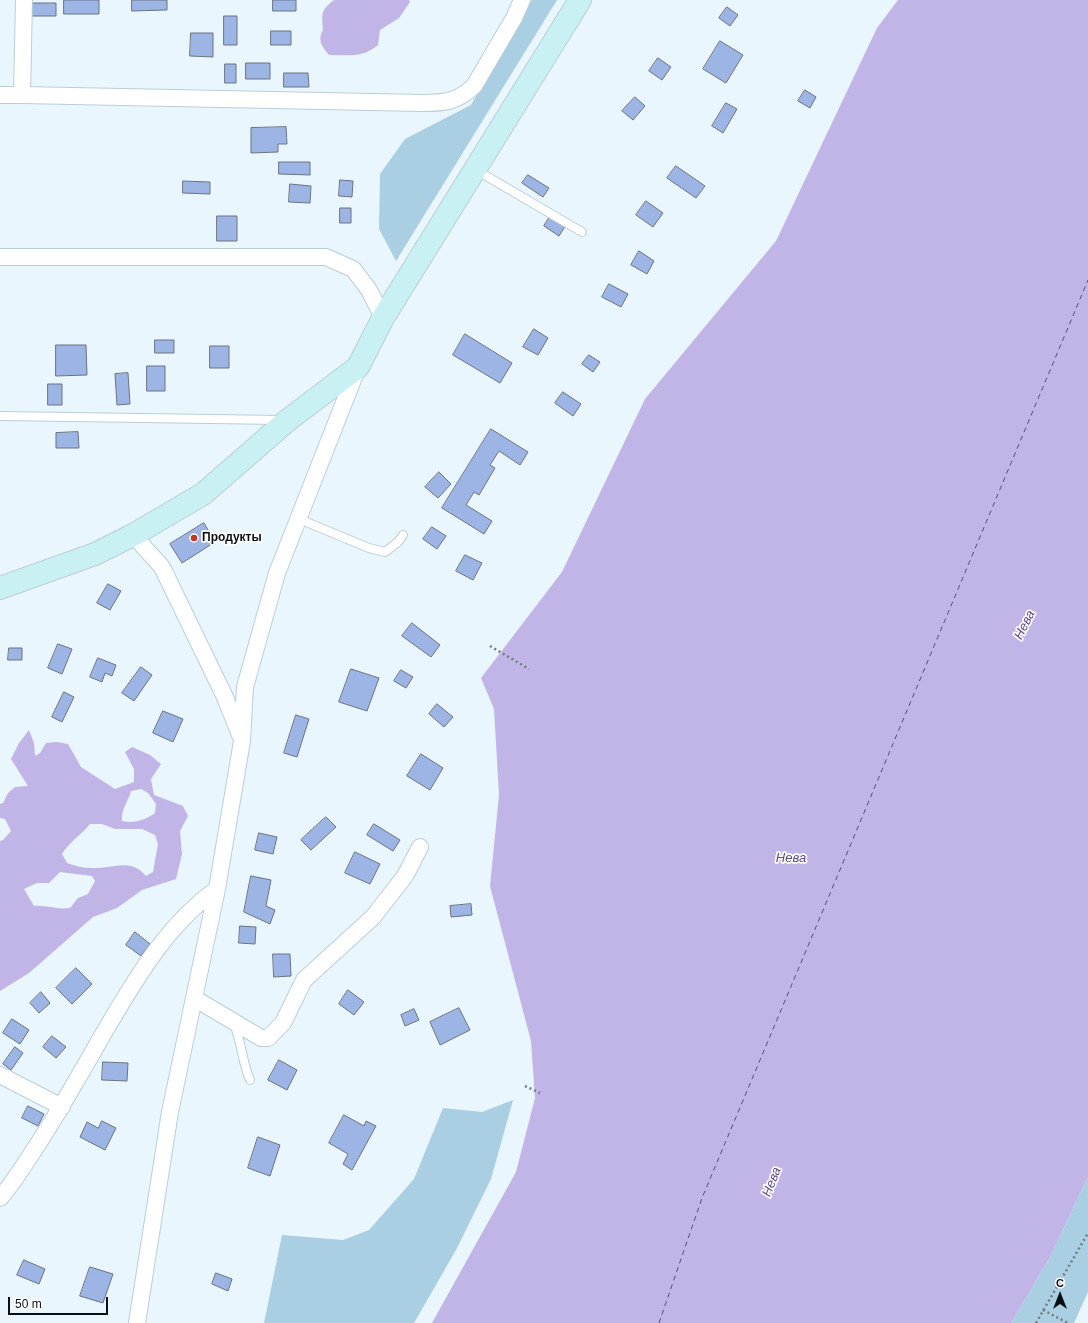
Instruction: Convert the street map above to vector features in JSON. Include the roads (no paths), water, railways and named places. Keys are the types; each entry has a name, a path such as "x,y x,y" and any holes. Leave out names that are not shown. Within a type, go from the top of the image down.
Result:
{"street":[{"path":"22,95 24,0"},
{"path":"0,95 422,103 449,102 465,95 474,86 514,18 522,0"},
{"path":"137,1323 170,1112 217,889 242,741 245,687 277,573 358,367 383,318 580,0"},
{"path":"0,257 326,256 353,269 369,290 383,318"},
{"path":"0,588 95,554 133,535 203,494 288,420 358,367"},
{"path":"133,535 162,567 224,695 242,741"},
{"path":"194,998 261,1038 268,1038 283,1023 304,980 373,916 406,876 420,847"},
{"path":"0,1198 12,1185 62,1107 136,978 172,929 196,904 217,889"},
{"path":"0,1075 62,1107"}],"lane":[{"path":"476,170 582,232"},
{"path":"0,416 186,417 288,420"},
{"path":"299,519 368,548 385,552 398,542 403,535"},
{"path":"233,1022 240,1038 244,1066 250,1080"}],"water":[{"path":"334,0 409,0 410,2 399,18 380,30 378,45 372,49 355,55 329,55 322,46 320,37 323,30 322,20 324,10"},
{"name":"Нева","path":"898,0 1088,0 1088,1177 1050,1257 1011,1323 432,1323 516,1172 535,1098 531,1041 490,886 499,795 494,709 481,678 562,572 645,399 776,241 877,28"},
{"path":"29,730 34,743 35,756 40,753 46,743 57,742 68,744 81,767 115,789 134,782 134,769 125,752 132,747 150,755 161,764 151,779 154,795 183,806 188,816 180,831 182,854 176,879 142,890 117,908 93,917 29,973 0,991 0,841 3,840 11,831 5,819 0,818 0,804 3,803 8,793 15,787 28,786 11,759 19,743","holes":["141,789 148,793 156,804 155,813 139,821 122,821 124,809 131,791","90,824 102,824 115,829 142,829 155,835 158,844 153,872 146,876 140,870 128,865 89,868 79,867 67,863 62,854","60,872 92,876 95,881 88,894 78,898 70,908 34,906 24,889 37,883 49,883"]}],"place":[{"name":"Продукты","path":"194,538"}]}
